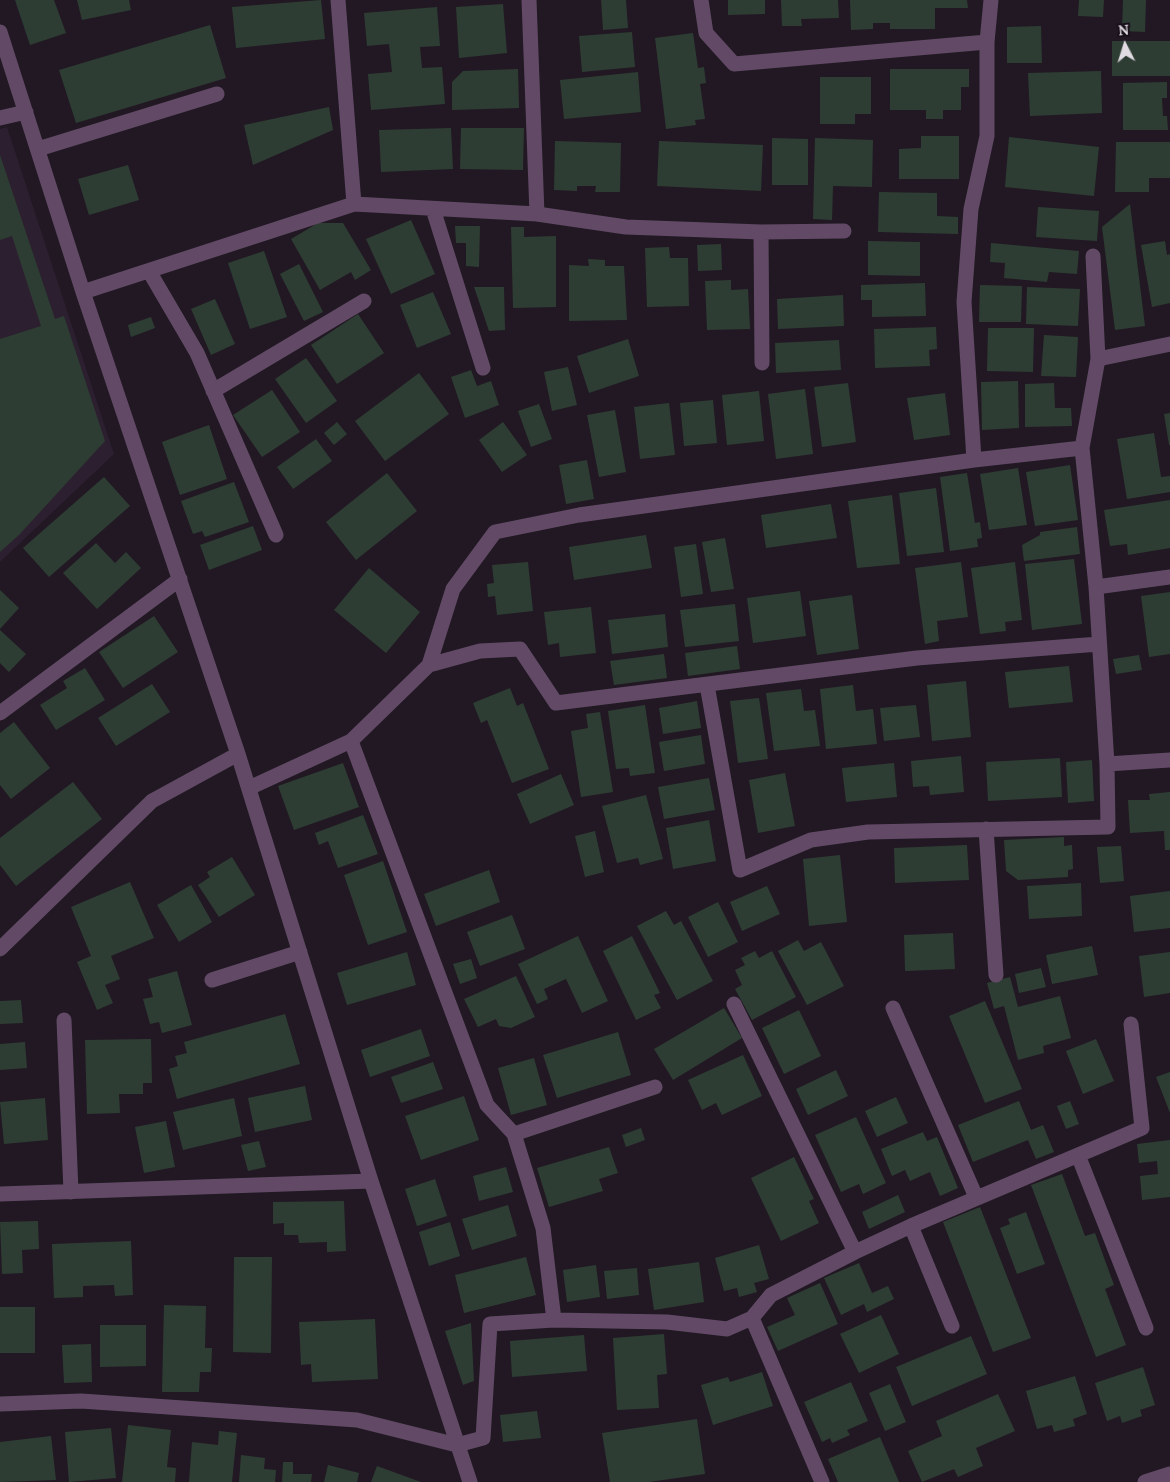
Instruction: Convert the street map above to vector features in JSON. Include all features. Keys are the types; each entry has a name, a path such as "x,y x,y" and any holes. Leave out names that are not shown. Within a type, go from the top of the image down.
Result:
{"street":[{"path":"338,0 354,204"},
{"path":"529,0 537,214"},
{"path":"702,0 706,33 734,64 987,42"},
{"path":"974,460 964,302 971,209 987,136 987,42 990,0"},
{"path":"0,32 83,292 238,754 371,1181 470,1482"},
{"path":"38,149 216,94"},
{"path":"0,118 26,112"},
{"path":"83,292 354,204 537,214 626,228 761,232 844,232"},
{"path":"434,209 483,368"},
{"path":"761,232 762,363"},
{"path":"707,685 740,870 811,840 868,832 1108,827 1107,764 1096,587 1082,448 1098,358 1093,256"},
{"path":"149,271 197,353 276,535"},
{"path":"213,391 364,301"},
{"path":"1098,358 1170,344"},
{"path":"249,788 351,741 429,665 453,589 495,532 579,515 974,460 1082,448"},
{"path":"1096,587 1170,577"},
{"path":"0,713 180,579"},
{"path":"429,665 480,651 520,649 556,703 917,658 1099,644"},
{"path":"351,741 487,1105 514,1134 543,1228 554,1320"},
{"path":"0,949 152,801 238,754"},
{"path":"1107,764 1170,760"},
{"path":"986,829 996,975"},
{"path":"212,980 300,952"},
{"path":"734,1004 855,1252"},
{"path":"893,1008 976,1197"},
{"path":"64,1020 71,1192"},
{"path":"0,1404 81,1401 357,1420 457,1445 483,1438 490,1324 554,1320 667,1322 727,1329 752,1318 771,1295 855,1252 976,1197 1142,1128 1131,1024"},
{"path":"514,1134 654,1087"},
{"path":"1078,1155 1146,1328"},
{"path":"0,1194 371,1181"},
{"path":"911,1226 952,1326"},
{"path":"752,1318 822,1482"}],"shaded area":[{"path":"7,127 114,454 0,562 0,129"}],"building":[{"path":"15,0 54,0 66,33 30,45"},
{"path":"77,0 129,0 131,10 82,20"},
{"path":"321,0 325,39 236,48 232,7"},
{"path":"601,0 626,0 628,28 603,30"},
{"path":"728,0 765,0 765,14 728,15"},
{"path":"781,0 838,0 839,18 801,19 802,26 782,26"},
{"path":"850,0 967,0 968,8 935,8 935,29 890,29 890,23 873,23 873,29 851,30"},
{"path":"1079,0 1104,0 1103,17 1078,16"},
{"path":"1123,0 1146,0 1145,32 1122,31"},
{"path":"503,4 507,53 459,58 456,7"},
{"path":"437,7 440,46 420,47 422,68 442,67 445,104 371,110 368,74 392,72 389,44 367,46 364,13"},
{"path":"210,25 226,78 76,123 59,70"},
{"path":"1041,26 1042,63 1007,63 1007,27"},
{"path":"632,32 635,67 582,72 579,36"},
{"path":"693,33 698,68 704,67 706,83 700,84 705,119 695,120 696,125 666,129 655,38"},
{"path":"1112,41 1170,41 1170,76 1112,76"},
{"path":"518,69 519,108 452,110 452,82 463,71"},
{"path":"890,69 969,69 969,87 961,87 961,110 943,110 943,119 926,119 926,110 890,110"},
{"path":"1101,71 1102,113 1030,116 1028,73"},
{"path":"638,72 641,112 564,119 560,80"},
{"path":"820,77 871,77 871,114 855,114 855,124 820,124"},
{"path":"1167,82 1167,98 1162,98 1163,116 1167,116 1168,130 1123,130 1123,83"},
{"path":"329,107 333,130 253,165 244,125"},
{"path":"451,128 453,169 381,172 379,130"},
{"path":"461,128 524,128 523,170 460,169"},
{"path":"921,136 959,136 959,179 899,179 899,149 921,148"},
{"path":"1009,137 1099,147 1094,196 1005,187"},
{"path":"772,138 808,139 808,185 772,185"},
{"path":"815,138 873,140 872,187 833,186 832,220 813,219"},
{"path":"555,141 621,143 620,192 595,192 596,186 577,186 577,191 554,190"},
{"path":"659,141 763,145 761,191 657,186"},
{"path":"1116,142 1170,142 1170,178 1149,178 1149,192 1115,192"},
{"path":"0,155 55,319 64,316 105,441 19,535 0,552 0,339 41,326 12,236 0,240"},
{"path":"128,165 139,200 89,215 78,179"},
{"path":"879,192 937,193 937,216 958,217 958,234 878,232"},
{"path":"1130,204 1145,326 1115,330 1102,227"},
{"path":"1038,207 1099,211 1097,241 1036,237"},
{"path":"411,220 435,274 391,294 366,239"},
{"path":"318,223 343,223 371,270 355,280 351,272 320,290 291,239"},
{"path":"455,226 480,226 479,267 466,266 466,243 456,243"},
{"path":"511,227 524,227 524,237 556,236 556,307 513,308"},
{"path":"868,241 920,242 920,276 868,275"},
{"path":"1165,241 1167,255 1170,254 1170,303 1152,307 1141,245"},
{"path":"991,243 1079,251 1077,274 1049,272 1047,282 1004,278 1005,263 990,262"},
{"path":"721,244 722,270 698,271 697,245"},
{"path":"669,247 670,258 688,258 689,306 647,307 645,248"},
{"path":"264,251 287,317 250,329 228,263"},
{"path":"588,259 605,260 605,266 624,266 627,320 569,321 569,265 589,266"},
{"path":"299,264 323,312 304,321 280,274"},
{"path":"731,280 731,290 748,289 750,329 707,330 705,281"},
{"path":"925,283 926,316 872,317 872,300 861,300 861,285"},
{"path":"980,285 1022,286 1021,322 979,322"},
{"path":"474,287 504,287 505,330 489,331"},
{"path":"1027,287 1080,289 1078,326 1026,324"},
{"path":"433,292 451,334 417,348 400,305"},
{"path":"843,295 844,326 778,329 777,299"},
{"path":"215,299 235,344 211,355 191,309"},
{"path":"358,314 384,353 337,384 311,345"},
{"path":"151,317 155,328 131,337 128,325"},
{"path":"936,327 937,349 929,350 930,366 875,368 874,329"},
{"path":"988,328 1034,328 1033,372 987,371"},
{"path":"1044,335 1078,337 1076,377 1041,376"},
{"path":"628,339 639,376 589,393 577,356"},
{"path":"839,340 841,370 776,373 775,343"},
{"path":"306,358 337,401 306,423 275,379"},
{"path":"568,367 577,405 552,411 544,372"},
{"path":"471,370 477,386 491,381 499,405 465,418 451,377"},
{"path":"419,373 449,414 385,461 355,421"},
{"path":"1018,381 1019,428 982,430 981,382"},
{"path":"848,383 856,442 822,447 814,387"},
{"path":"1054,383 1055,408 1071,408 1072,426 1025,427 1025,384"},
{"path":"805,389 813,454 776,459 768,394"},
{"path":"272,390 300,432 262,457 233,415"},
{"path":"759,391 764,441 727,445 722,395"},
{"path":"945,393 950,435 914,440 907,398"},
{"path":"713,400 717,443 684,446 680,403"},
{"path":"669,403 675,455 640,459 634,407"},
{"path":"539,404 552,439 531,447 518,411"},
{"path":"615,410 626,472 599,477 587,415"},
{"path":"1170,413 1170,445 1169,445 1164,414"},
{"path":"337,422 347,434 334,445 324,433"},
{"path":"503,422 527,455 502,472 479,440"},
{"path":"209,425 227,479 180,495 162,442"},
{"path":"1154,433 1161,477 1170,476 1170,492 1127,499 1117,439"},
{"path":"316,439 332,461 293,489 277,467"},
{"path":"587,460 594,499 566,504 559,465"},
{"path":"1070,465 1078,520 1035,526 1026,472"},
{"path":"1018,468 1027,525 989,530 980,474"},
{"path":"387,473 417,511 356,560 326,522"},
{"path":"967,473 975,523 980,522 982,538 977,539 978,547 950,551 940,477"},
{"path":"104,477 130,506 49,577 23,548"},
{"path":"234,482 249,522 205,537 202,531 193,534 181,501"},
{"path":"936,488 944,552 907,556 899,493"},
{"path":"892,495 900,564 857,568 848,501"},
{"path":"1170,500 1170,548 1128,555 1127,544 1110,546 1104,510"},
{"path":"831,504 837,538 766,548 761,515"},
{"path":"253,526 262,550 209,570 200,545"},
{"path":"1077,527 1080,554 1024,561 1022,545 1040,535 1040,532"},
{"path":"646,535 652,568 574,580 569,547"},
{"path":"725,538 734,589 711,592 702,542"},
{"path":"96,543 115,563 126,552 141,568 97,609 63,573"},
{"path":"696,544 703,594 681,597 674,547"},
{"path":"1074,559 1082,624 1032,630 1025,564"},
{"path":"528,562 533,611 497,615 495,596 488,597 487,584 494,583 492,565"},
{"path":"961,562 968,617 937,621 939,641 925,644 915,568"},
{"path":"1015,562 1022,620 1005,622 1006,631 980,634 971,568"},
{"path":"369,568 420,612 386,653 334,610"},
{"path":"0,590 19,608 0,629"},
{"path":"800,591 806,636 753,643 747,598"},
{"path":"1170,592 1170,654 1149,657 1141,596"},
{"path":"852,595 859,649 817,655 809,601"},
{"path":"735,604 739,641 685,647 680,610"},
{"path":"591,607 596,653 560,657 559,643 548,645 544,612"},
{"path":"665,614 668,647 612,654 608,620"},
{"path":"154,616 178,652 123,688 99,652"},
{"path":"0,630 26,654 9,672 0,663"},
{"path":"737,646 740,669 688,676 685,653"},
{"path":"664,654 667,678 614,685 610,661"},
{"path":"1139,655 1142,670 1116,674 1113,659"},
{"path":"1069,666 1073,702 1009,708 1005,672"},
{"path":"85,668 105,700 56,730 40,705 67,688 63,681"},
{"path":"966,681 971,737 932,741 927,685"},
{"path":"152,684 170,712 116,746 98,718"},
{"path":"853,685 856,711 873,709 877,744 826,749 820,689"},
{"path":"510,688 517,706 523,703 549,769 512,783 487,720 481,723 473,703"},
{"path":"801,689 804,711 815,710 820,746 774,751 766,693"},
{"path":"759,698 768,759 738,763 730,701"},
{"path":"697,701 701,728 663,734 659,708"},
{"path":"645,705 655,773 630,776 629,768 616,769 608,711"},
{"path":"916,705 920,737 884,741 880,708"},
{"path":"600,712 613,792 581,797 571,731 588,728 586,714"},
{"path":"14,722 50,768 11,799 0,785 0,733"},
{"path":"701,735 705,764 664,771 659,742"},
{"path":"961,756 964,792 930,795 929,786 913,787 911,761"},
{"path":"1060,758 1062,797 988,801 986,762"},
{"path":"1092,760 1094,801 1068,803 1066,762"},
{"path":"343,763 359,807 294,830 278,786"},
{"path":"894,763 897,797 846,802 842,768"},
{"path":"785,773 795,826 758,833 749,780"},
{"path":"561,774 574,805 530,824 517,794"},
{"path":"709,778 715,810 664,819 658,787"},
{"path":"73,782 102,819 16,886 0,865 0,838"},
{"path":"1170,792 1170,850 1165,850 1164,831 1130,833 1128,800 1150,800 1149,794"},
{"path":"646,795 663,859 640,865 638,858 617,863 602,806"},
{"path":"363,815 378,854 338,868 328,841 319,845 315,833"},
{"path":"709,820 716,861 673,869 666,828"},
{"path":"595,831 604,872 585,877 575,836"},
{"path":"1064,837 1064,846 1072,845 1073,869 1068,870 1068,877 1018,880 1006,871 1004,840"},
{"path":"967,845 969,880 895,883 894,848"},
{"path":"1121,846 1124,881 1100,883 1097,847"},
{"path":"840,855 847,922 809,926 803,859"},
{"path":"232,857 255,895 219,917 198,885 210,877 207,872"},
{"path":"383,861 407,932 368,945 344,875"},
{"path":"489,870 500,902 436,926 424,894"},
{"path":"130,882 154,938 111,956 120,979 105,985 113,1003 97,1010 77,962 91,956 71,907"},
{"path":"1081,883 1082,916 1029,919 1027,886"},
{"path":"191,885 212,922 179,942 157,905"},
{"path":"767,886 780,914 742,931 730,902"},
{"path":"1170,891 1170,928 1134,932 1130,896"},
{"path":"718,902 738,942 708,957 688,917"},
{"path":"666,911 674,925 681,921 713,981 677,1000 637,926"},
{"path":"512,915 525,949 480,966 467,932"},
{"path":"953,933 955,969 905,971 904,935"},
{"path":"578,936 608,1001 582,1013 566,979 544,989 548,999 537,1004 518,964"},
{"path":"632,936 660,993 654,995 661,1008 636,1020 603,951"},
{"path":"798,940 804,951 821,942 844,986 807,1005 778,951"},
{"path":"1092,946 1098,975 1052,984 1046,955"},
{"path":"755,951 759,958 772,951 796,997 752,1020 735,989 742,985 735,970 745,965 741,958"},
{"path":"407,952 416,985 347,1005 337,973"},
{"path":"1170,952 1170,993 1144,997 1139,956"},
{"path":"471,959 477,978 460,984 453,964"},
{"path":"1041,968 1046,987 1019,993 1015,974"},
{"path":"177,971 192,1025 162,1033 159,1022 150,1024 143,999 153,997 148,979"},
{"path":"516,976 535,1017 511,1028 499,1026 496,1019 478,1027 464,999"},
{"path":"1010,977 1018,1007 1060,996 1071,1038 1043,1046 1044,1053 1018,1060 1004,1006 994,1009 987,983"},
{"path":"21,1000 23,1023 0,1024 0,1001"},
{"path":"985,1001 1022,1089 985,1103 949,1016"},
{"path":"724,1008 742,1038 673,1080 654,1049"},
{"path":"799,1010 821,1056 784,1074 762,1028"},
{"path":"285,1014 300,1064 177,1099 169,1069 178,1066 175,1056 187,1053 184,1042"},
{"path":"421,1029 430,1056 370,1077 361,1050"},
{"path":"618,1032 631,1075 557,1098 543,1055"},
{"path":"151,1039 152,1083 143,1083 143,1094 119,1094 120,1113 87,1114 85,1040"},
{"path":"1096,1039 1114,1081 1083,1094 1066,1051"},
{"path":"25,1042 27,1068 0,1070 0,1044"},
{"path":"743,1055 762,1096 722,1115 716,1103 702,1110 688,1080"},
{"path":"534,1058 547,1105 511,1115 498,1068"},
{"path":"433,1062 443,1089 401,1103 391,1077"},
{"path":"836,1070 848,1096 808,1115 796,1089"},
{"path":"1170,1072 1170,1113 1156,1077"},
{"path":"305,1086 312,1120 255,1132 248,1098"},
{"path":"464,1096 479,1140 421,1160 405,1116"},
{"path":"896,1097 908,1123 877,1137 865,1111"},
{"path":"45,1098 48,1140 4,1144 0,1102"},
{"path":"234,1098 242,1136 183,1150 173,1112"},
{"path":"1019,1101 1031,1130 1043,1125 1054,1152 1036,1159 1028,1140 973,1162 958,1125"},
{"path":"1070,1101 1079,1124 1066,1129 1057,1106"},
{"path":"856,1117 886,1183 863,1194 859,1184 841,1192 815,1135"},
{"path":"166,1121 175,1167 144,1173 135,1127"},
{"path":"641,1128 645,1140 626,1147 622,1135"},
{"path":"923,1132 927,1141 937,1137 958,1188 940,1196 930,1172 910,1181 905,1170 892,1176 881,1149"},
{"path":"1170,1140 1170,1197 1142,1200 1140,1176 1158,1174 1157,1161 1139,1163 1137,1144"},
{"path":"259,1141 266,1167 248,1171 241,1145"},
{"path":"609,1147 618,1173 599,1179 603,1191 549,1207 537,1168"},
{"path":"794,1157 814,1199 809,1201 819,1223 781,1241 751,1178"},
{"path":"506,1167 513,1192 479,1201 473,1176"},
{"path":"1062,1174 1085,1236 1095,1233 1114,1285 1105,1289 1126,1345 1096,1357 1031,1185"},
{"path":"435,1179 447,1216 417,1226 405,1189"},
{"path":"898,1195 905,1212 869,1229 862,1212"},
{"path":"344,1201 346,1251 327,1252 327,1242 299,1243 298,1235 284,1235 284,1223 273,1224 273,1202"},
{"path":"508,1205 517,1236 472,1250 462,1219"},
{"path":"980,1207 1031,1338 993,1352 943,1222"},
{"path":"1026,1212 1045,1264 1017,1274 1000,1228 1010,1224 1008,1219"},
{"path":"38,1221 39,1249 22,1250 23,1273 2,1274 0,1222"},
{"path":"450,1222 460,1256 429,1266 419,1232"},
{"path":"131,1241 133,1295 115,1296 114,1285 83,1286 83,1297 54,1298 52,1244"},
{"path":"759,1245 769,1279 754,1283 757,1292 739,1297 737,1288 724,1291 715,1258"},
{"path":"234,1257 272,1257 271,1353 233,1352"},
{"path":"526,1257 536,1295 464,1313 455,1275"},
{"path":"699,1262 704,1302 654,1310 648,1269"},
{"path":"859,1263 872,1293 888,1286 894,1299 867,1312 864,1304 841,1315 824,1278"},
{"path":"596,1265 600,1297 567,1302 563,1270"},
{"path":"637,1268 639,1295 607,1299 604,1271"},
{"path":"820,1283 838,1324 778,1351 767,1327 795,1315 787,1298"},
{"path":"164,1305 206,1306 205,1348 212,1348 211,1372 200,1372 199,1392 162,1392"},
{"path":"0,1307 35,1307 35,1353 0,1353"},
{"path":"881,1315 899,1354 859,1373 840,1334"},
{"path":"375,1319 378,1379 312,1382 311,1364 301,1365 299,1322"},
{"path":"471,1323 474,1381 463,1385 445,1331"},
{"path":"100,1325 146,1325 146,1366 100,1367"},
{"path":"664,1334 667,1374 657,1375 659,1408 617,1410 613,1338"},
{"path":"584,1335 587,1371 512,1377 510,1341"},
{"path":"971,1336 987,1374 912,1406 896,1367"},
{"path":"91,1344 92,1382 64,1383 62,1345"},
{"path":"1143,1367 1155,1405 1140,1410 1142,1416 1122,1423 1120,1416 1107,1421 1095,1383"},
{"path":"762,1372 773,1406 713,1425 701,1385 728,1377 730,1382"},
{"path":"1075,1376 1087,1414 1073,1419 1075,1426 1054,1432 1052,1425 1037,1429 1026,1391"},
{"path":"851,1382 868,1421 847,1430 850,1435 832,1443 830,1438 822,1442 804,1402"},
{"path":"890,1384 906,1422 885,1431 869,1393"},
{"path":"998,1394 1015,1431 976,1448 983,1466 958,1477 954,1469 922,1482 908,1451 942,1436 936,1421"},
{"path":"537,1411 541,1438 503,1442 500,1415"},
{"path":"697,1419 705,1474 649,1482 610,1482 602,1433"},
{"path":"128,1425 171,1430 167,1467 176,1468 175,1482 122,1482"},
{"path":"111,1428 116,1478 69,1482 65,1432"},
{"path":"219,1431 237,1433 232,1482 189,1482 192,1442 218,1445"},
{"path":"51,1436 56,1480 0,1482 0,1442"},
{"path":"880,1437 899,1482 838,1482 828,1459"},
{"path":"241,1455 265,1458 264,1469 276,1470 275,1482 239,1482"},
{"path":"283,1462 293,1462 293,1474 312,1474 311,1482 282,1482"},
{"path":"328,1465 359,1473 357,1482 324,1482"},
{"path":"377,1466 421,1482 371,1482"}]}
